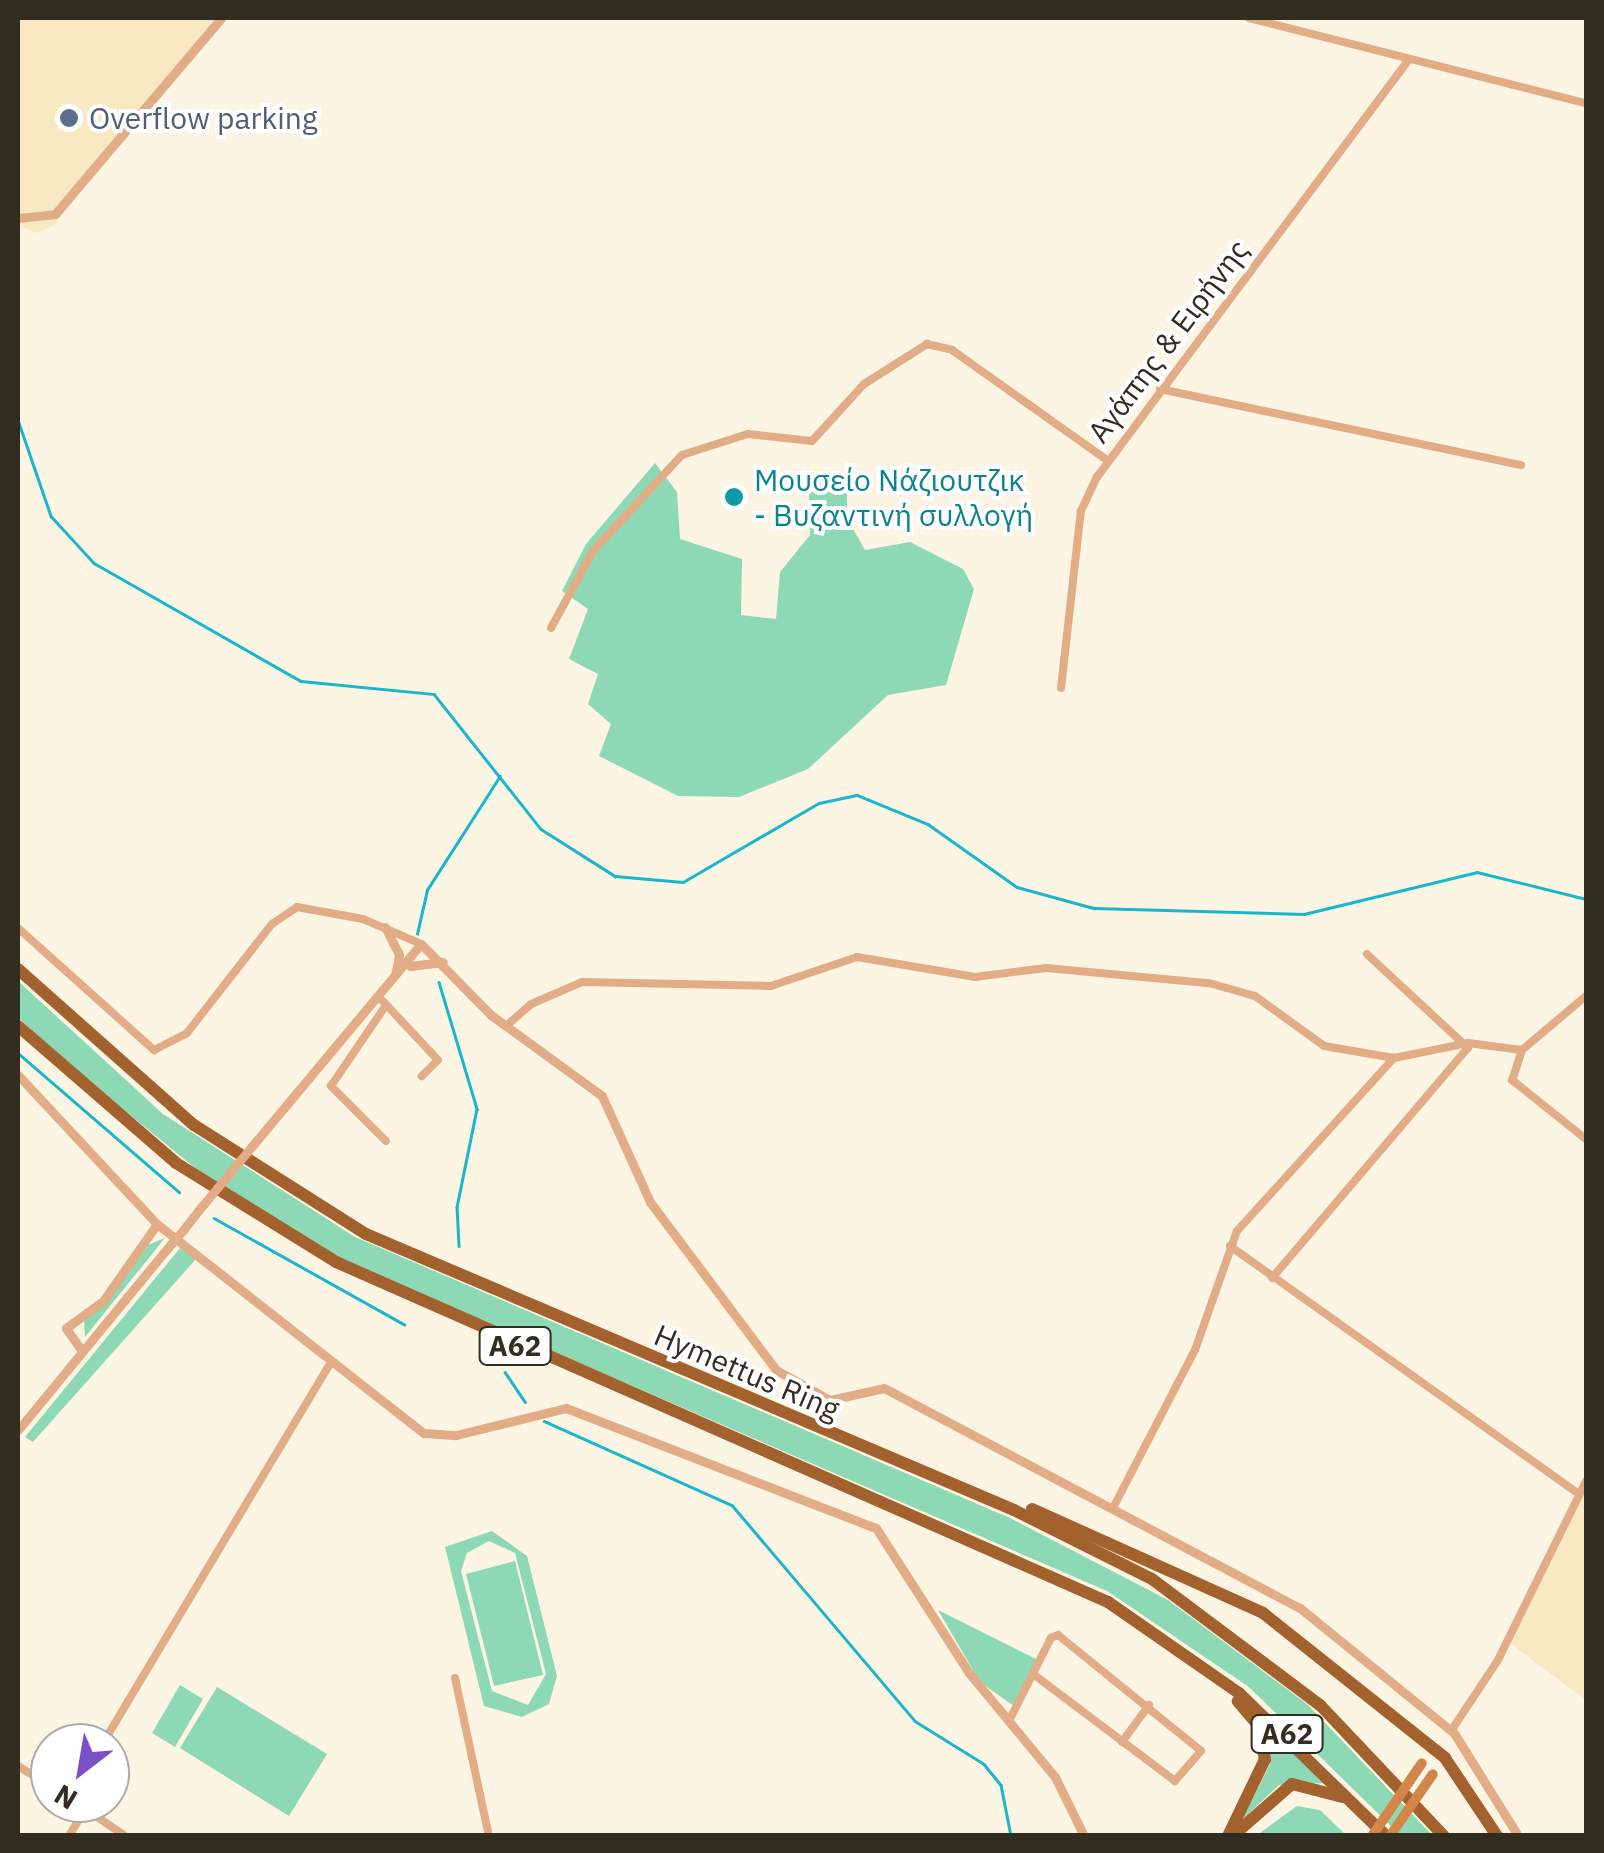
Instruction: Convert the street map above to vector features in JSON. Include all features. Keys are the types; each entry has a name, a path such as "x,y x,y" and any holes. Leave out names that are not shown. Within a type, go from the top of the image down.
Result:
{"highway":[{"name":"Hymettus Ring","path":"18,969 194,1125 366,1234 1084,1542 1217,1622 1352,1735 1444,1836"},
{"name":"Α62","path":"18,1026 164,1154 306,1246 503,1341 1013,1555 1202,1664 1382,1834"},
{"path":"940,1478 1179,1568 1264,1613 1445,1758 1497,1836"},
{"path":"1202,1664 1249,1713 1264,1748 1260,1781 1230,1836"},
{"path":"1230,1836 1276,1792 1302,1782 1331,1789 1382,1834"}],"main road":[{"path":"1382,1834 1422,1763"},
{"path":"1382,1834 1433,1774"}],"street":[{"path":"18,218 55,214 221,18"},
{"path":"1249,18 1407,62 1586,103"},
{"name":"Αγάπης & Ειρήνης","path":"1062,688 1081,511 1107,460 1407,62"},
{"path":"552,628 594,551 682,455 748,434 812,441 864,384 928,344 952,350 1107,460"},
{"path":"1160,389 1522,465"},
{"path":"18,928 154,1050 188,1033 288,910 308,907 384,927 420,944 506,1026 602,1096 650,1202 776,1370 830,1400 884,1388 1300,1608 1451,1731 1518,1836"},
{"path":"384,927 403,964"},
{"path":"386,1141 331,1086 394,978 420,944"},
{"path":"1367,954 1468,1043"},
{"path":"506,1026 531,1004 582,982 771,986 857,957 892,958 975,977 1046,968 1209,983 1255,996 1324,1046 1394,1058 1468,1043 1522,1050"},
{"path":"403,964 443,962"},
{"path":"1586,996 1522,1050 1512,1080 1586,1139"},
{"path":"383,1001 438,1060 422,1076"},
{"path":"18,1430 252,1146 383,1001"},
{"path":"1272,1278 1468,1043"},
{"path":"1113,1508 1195,1350 1230,1246 1394,1058"},
{"path":"18,1075 157,1224 424,1433 456,1435 566,1408 865,1522 889,1540 968,1672 1061,1786 1084,1836"},
{"path":"82,1352 66,1328 103,1301 157,1224"},
{"path":"1230,1246 1579,1494"},
{"path":"114,1723 332,1362"},
{"path":"1451,1731 1498,1660 1586,1480"},
{"path":"1010,1719 1032,1674 1058,1635 1149,1705 1200,1753 1175,1780 1032,1674"},
{"path":"455,1678 489,1836"},
{"path":"1122,1742 1149,1705"}],"shaded area":[{"name":"Overflow parking","path":"18,18 224,18 54,225 37,233 18,226"},
{"path":"1586,1488 1586,1700 1511,1644"}],"green space":[{"path":"655,463 677,492 680,539 742,559 741,615 776,619 780,572 810,535 809,495 822,480 847,490 847,518 865,550 910,542 963,569 974,589 946,685 888,695 808,769 739,797 678,796 599,756 611,724 588,704 598,674 569,659 588,609 562,591 586,544"},
{"path":"18,981 163,1114 355,1237 1010,1518 1168,1600 1308,1705 1432,1835 1400,1835 1249,1687 1107,1591 343,1261 194,1167 59,1057 18,1017"},
{"path":"165,1238 85,1337 84,1322 148,1245"},
{"path":"180,1248 196,1259 33,1442 25,1437"},
{"path":"492,1531 527,1556 557,1676 549,1704 522,1717 484,1706 445,1547","holes":["489,1541 515,1553 546,1674 528,1705 492,1691 461,1571 467,1553"]},
{"path":"515,1561 543,1675 494,1686 466,1574"},
{"path":"938,1610 1038,1660 1014,1706 980,1682"},
{"path":"180,1685 203,1699 175,1747 152,1733"},
{"path":"217,1687 327,1754 289,1816 180,1748"},
{"path":"1261,1723 1327,1783 1279,1785 1242,1820 1270,1764"},
{"path":"1297,1806 1320,1810 1346,1835 1257,1835"}],"waterway":[{"path":"18,420 51,516 94,563 301,681 434,694 541,829 615,876 683,882 819,803 857,795 928,824 1017,887 1094,908 1304,914 1477,872 1586,899"},
{"path":"417,934 427,890 500,776"},
{"path":"439,982 477,1109 457,1207 459,1246"},
{"path":"18,1053 179,1192"},
{"path":"214,1218 404,1324"},
{"path":"505,1372 525,1402"},
{"path":"544,1421 732,1505 915,1721 984,1764 1001,1785 1011,1836"}],"place":[{"name":"Overflow parking","path":"69,118"},
{"name":"Μουσείο Νάζιουτζικ - Βυζαντινή συλλογή","path":"734,497"}]}
